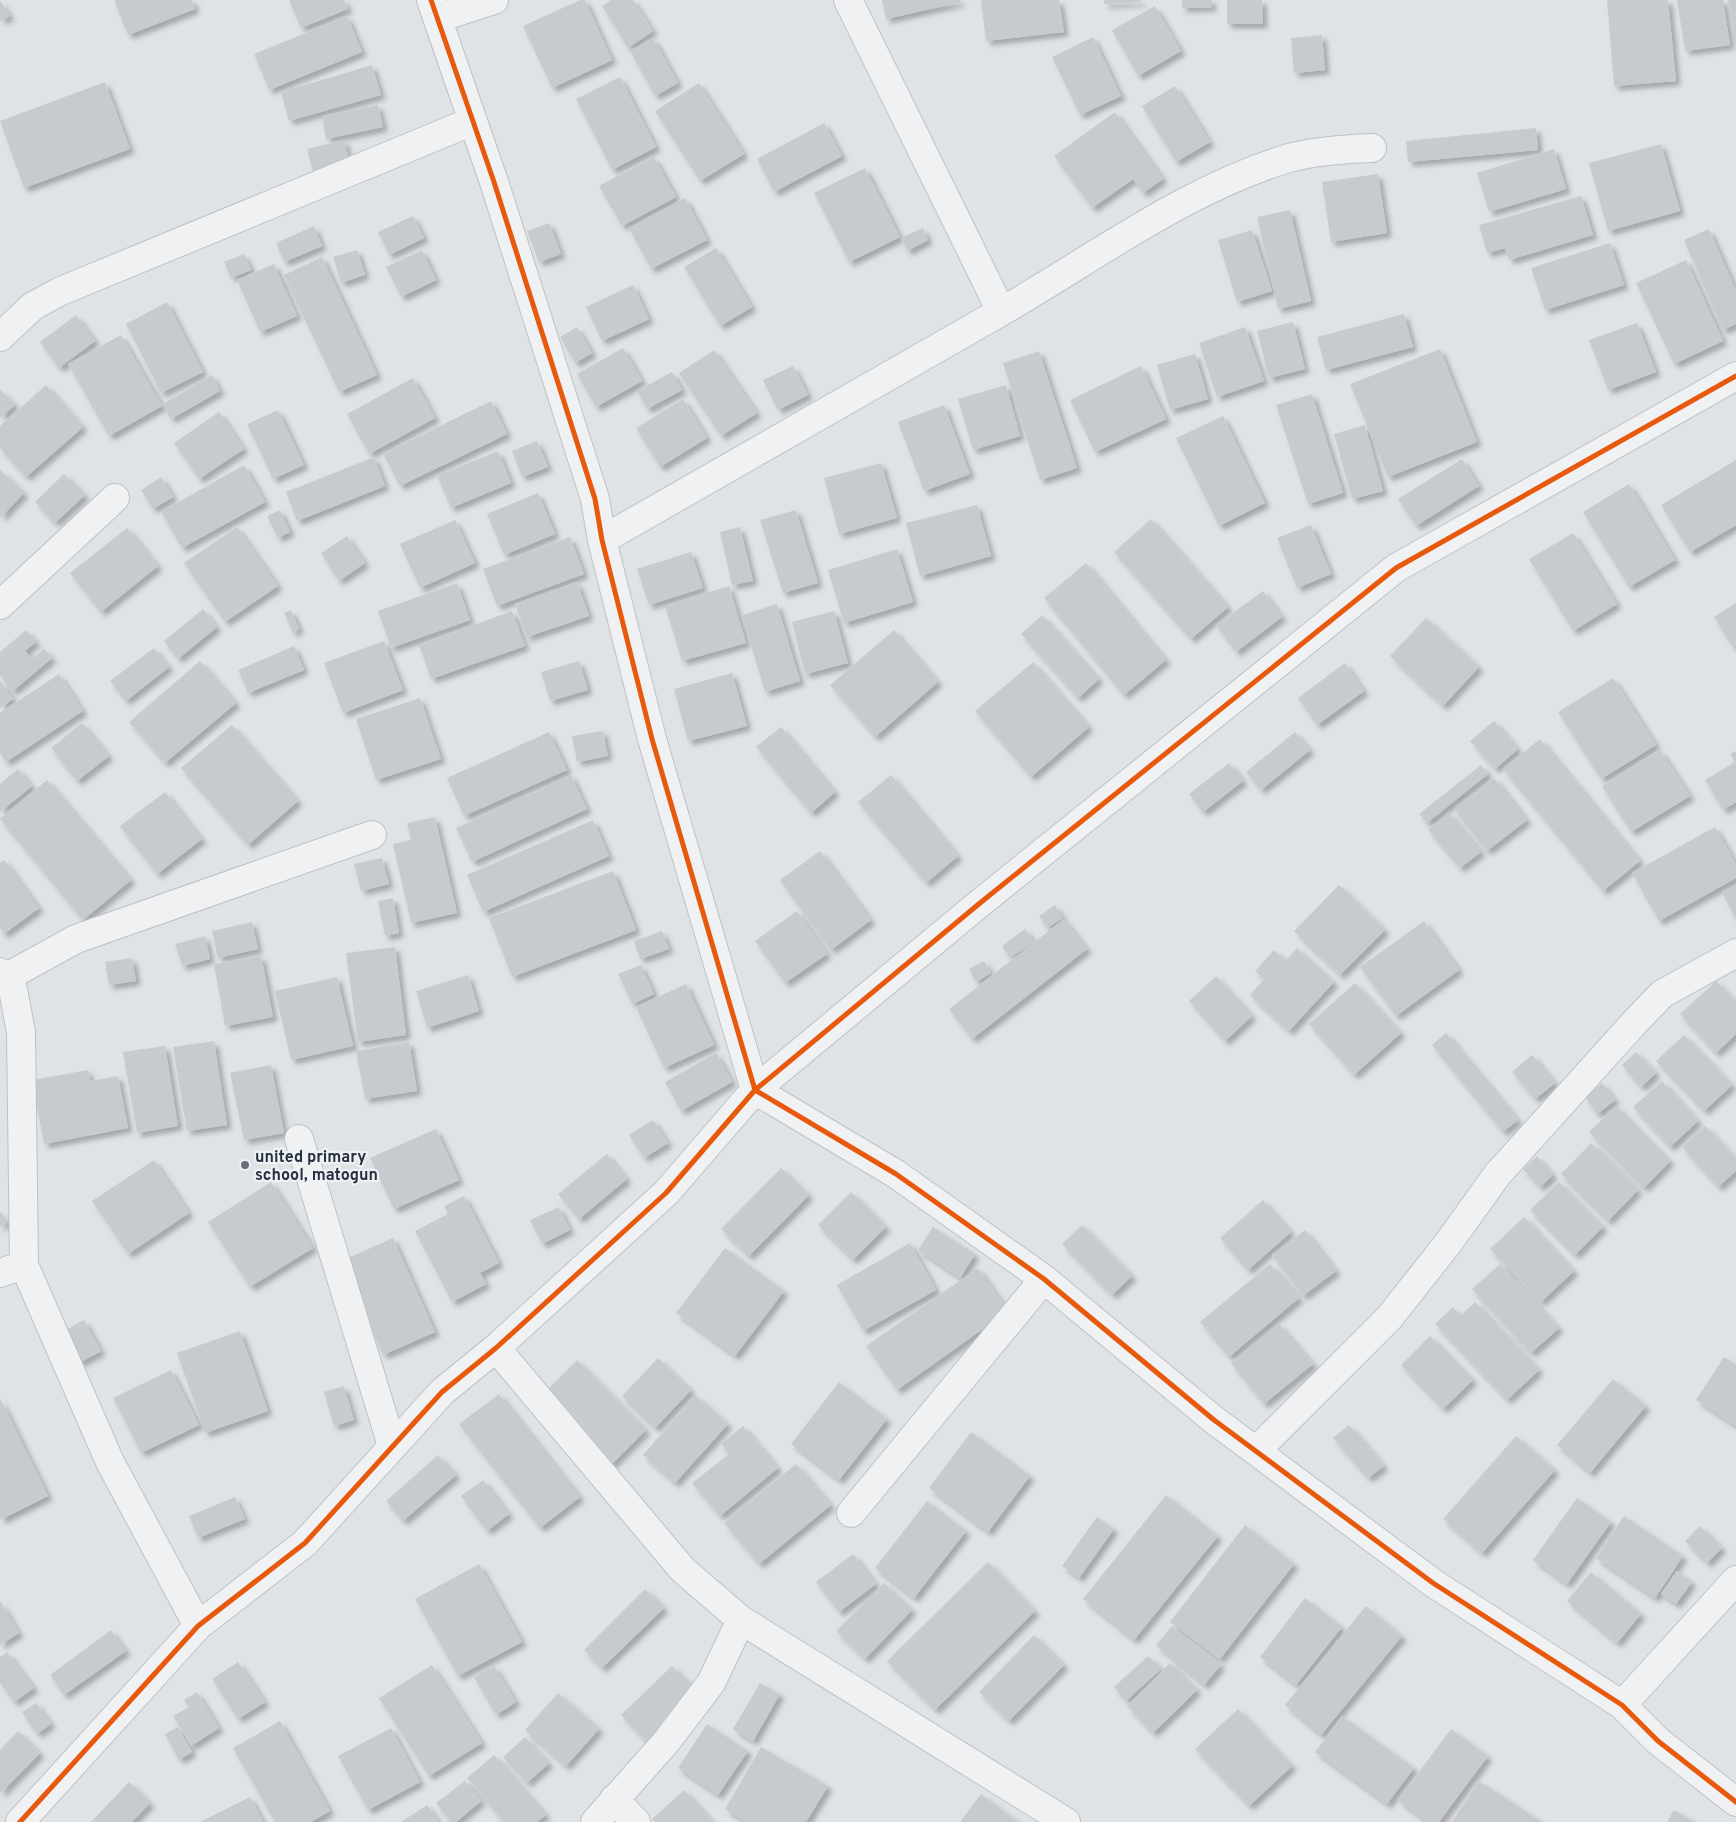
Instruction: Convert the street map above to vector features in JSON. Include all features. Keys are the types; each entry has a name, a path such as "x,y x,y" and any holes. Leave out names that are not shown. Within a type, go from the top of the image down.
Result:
{"street":[{"path":"494,0 434,9 473,121 595,499 602,540 652,739 755,1090 896,1174 1044,1279 1183,1395 1256,1451 1433,1583 1622,1705 1658,1741 1736,1802"},
{"path":"848,0 1001,312"},
{"path":"0,337 33,306 88,279 473,121"},
{"path":"602,540 1001,312 1184,203 1244,174 1292,158 1342,150 1372,148"},
{"path":"20,1822 198,1626 305,1544 442,1392 496,1348 666,1193 755,1090 980,903 1396,568 1736,376"},
{"path":"0,605 115,498"},
{"path":"198,1626 110,1462 12,1269 21,1033 13,989 3,974 76,939 372,835"},
{"path":"1256,1451 1389,1318 1449,1242 1497,1175 1662,994 1736,954"},
{"path":"299,1139 392,1446"},
{"path":"851,1513 1044,1279"},
{"path":"496,1348 677,1563 742,1620 1063,1821"},
{"path":"1622,1705 1736,1580"},
{"path":"595,1822 666,1742 712,1683 742,1620"},
{"path":"614,1799 636,1822"}],"building":[{"path":"0,0 10,16 0,21"},
{"path":"114,0 192,0 195,9 128,35"},
{"path":"289,0 344,0 348,9 301,28"},
{"path":"580,0 585,0 612,60 552,88 523,26"},
{"path":"611,0 633,0 653,31 628,48 602,6"},
{"path":"882,0 961,0 961,2 886,19"},
{"path":"981,0 1059,0 1064,32 986,41"},
{"path":"1104,0 1141,0 1141,2 1104,4"},
{"path":"1182,0 1212,0 1212,7 1182,8"},
{"path":"1227,0 1262,0 1263,24 1227,24"},
{"path":"1607,0 1668,0 1676,81 1614,86"},
{"path":"1677,0 1723,0 1730,45 1685,51"},
{"path":"1728,0 1736,0 1736,42 1735,42"},
{"path":"1155,6 1181,51 1138,76 1112,30"},
{"path":"347,16 362,52 269,90 254,54"},
{"path":"1322,35 1325,70 1294,73 1291,38"},
{"path":"1093,37 1121,96 1080,115 1052,57"},
{"path":"653,38 678,83 655,96 630,51"},
{"path":"372,65 381,95 289,121 281,92"},
{"path":"620,77 656,147 612,170 576,99"},
{"path":"105,82 130,149 24,188 0,121"},
{"path":"699,83 744,154 700,181 655,111"},
{"path":"1175,86 1210,142 1176,162 1142,106"},
{"path":"378,105 383,127 326,139 322,116"},
{"path":"1115,112 1163,179 1143,193 1133,179 1092,208 1054,156"},
{"path":"824,123 842,156 774,192 757,159"},
{"path":"1536,128 1538,150 1408,162 1406,141"},
{"path":"344,140 350,163 313,172 307,149"},
{"path":"1661,144 1680,211 1608,231 1589,163"},
{"path":"1554,149 1566,189 1489,212 1477,173"},
{"path":"654,157 676,197 622,226 599,186"},
{"path":"865,168 900,237 849,262 814,193"},
{"path":"1378,174 1387,233 1331,242 1322,182"},
{"path":"1581,196 1593,235 1509,260 1505,248 1487,253 1479,225"},
{"path":"685,198 707,240 651,269 629,228"},
{"path":"1290,210 1311,301 1278,309 1257,217"},
{"path":"413,216 424,238 389,255 378,232"},
{"path":"549,223 561,254 539,262 527,231"},
{"path":"314,226 322,246 284,262 276,243"},
{"path":"923,228 928,240 907,251 901,238"},
{"path":"1709,229 1736,291 1736,324 1723,330 1684,240"},
{"path":"1252,230 1272,291 1237,302 1218,240"},
{"path":"1610,243 1624,285 1545,310 1531,268"},
{"path":"716,248 752,307 720,326 684,267"},
{"path":"357,250 365,275 341,283 333,257"},
{"path":"422,250 436,280 401,297 386,267"},
{"path":"244,254 251,270 231,278 224,262"},
{"path":"322,257 377,375 339,392 284,275"},
{"path":"1686,260 1723,341 1674,364 1636,283"},
{"path":"274,264 297,316 260,332 237,280"},
{"path":"633,285 649,319 602,341 586,307"},
{"path":"167,302 203,372 161,393 126,324"},
{"path":"1404,314 1413,347 1326,370 1317,337"},
{"path":"76,315 95,341 59,368 40,342"},
{"path":"1293,322 1305,369 1269,378 1257,331"},
{"path":"1637,323 1656,372 1608,390 1589,340"},
{"path":"577,327 592,353 575,363 560,337"},
{"path":"1245,327 1264,381 1217,397 1199,343"},
{"path":"121,335 162,406 109,436 68,364"},
{"path":"623,348 642,381 596,407 577,374"},
{"path":"1440,349 1477,442 1388,477 1350,384"},
{"path":"714,350 757,413 721,436 679,373"},
{"path":"1039,351 1077,468 1040,480 1003,363"},
{"path":"1195,354 1208,399 1170,410 1157,365"},
{"path":"793,366 808,395 778,410 763,380"},
{"path":"1141,366 1166,419 1095,452 1070,400"},
{"path":"672,372 682,390 647,409 637,391"},
{"path":"212,375 220,391 171,419 163,404"},
{"path":"413,378 435,418 369,454 347,414"},
{"path":"46,385 83,427 26,477 0,448 0,426"},
{"path":"1006,385 1020,436 973,450 958,399"},
{"path":"0,389 15,405 0,418"},
{"path":"1312,394 1343,493 1308,504 1276,405"},
{"path":"683,399 707,438 660,467 636,428"},
{"path":"491,401 507,434 400,486 383,454"},
{"path":"944,405 970,474 924,491 898,422"},
{"path":"278,410 304,465 273,479 247,424"},
{"path":"219,412 244,449 199,479 174,443"},
{"path":"1223,416 1265,503 1219,526 1176,438"},
{"path":"1365,425 1383,491 1352,499 1334,434"},
{"path":"537,441 548,467 522,477 512,451"},
{"path":"498,451 511,483 451,508 437,476"},
{"path":"374,457 385,486 297,521 286,492"},
{"path":"1462,459 1479,486 1416,526 1398,499"},
{"path":"1736,460 1736,525 1690,552 1661,505"},
{"path":"881,463 897,518 839,534 824,478"},
{"path":"244,465 265,502 182,548 161,512"},
{"path":"0,470 24,493 0,518"},
{"path":"64,474 85,495 55,523 35,502"},
{"path":"161,477 173,497 153,509 141,490"},
{"path":"1629,484 1675,560 1629,587 1583,512"},
{"path":"538,493 555,534 504,555 487,514"},
{"path":"977,505 991,556 920,576 906,523"},
{"path":"280,510 290,532 278,538 267,516"},
{"path":"796,510 818,583 783,593 760,520"},
{"path":"1151,519 1228,607 1191,639 1114,552"},
{"path":"455,520 475,563 420,588 400,544"},
{"path":"1311,525 1331,574 1297,588 1277,538"},
{"path":"237,527 278,586 225,622 184,563"},
{"path":"740,527 753,581 732,585 720,532"},
{"path":"127,528 158,566 101,612 70,573"},
{"path":"1573,533 1617,604 1573,631 1529,559"},
{"path":"347,536 365,563 339,581 321,553"},
{"path":"570,537 584,574 497,606 483,569"},
{"path":"897,549 913,602 844,623 828,570"},
{"path":"691,552 703,588 649,605 637,569"},
{"path":"1086,563 1166,660 1124,695 1044,598"},
{"path":"577,582 589,616 527,637 515,604"},
{"path":"457,583 470,620 391,648 378,611"},
{"path":"729,586 746,643 682,661 665,606"},
{"path":"1263,591 1282,617 1236,652 1216,625"},
{"path":"1736,603 1736,645 1733,647 1714,617"},
{"path":"777,604 800,681 765,692 742,615"},
{"path":"203,609 217,627 178,659 164,641"},
{"path":"291,610 299,629 293,633 284,613"},
{"path":"512,611 525,646 431,679 419,645"},
{"path":"834,611 848,663 805,674 792,622"},
{"path":"1042,615 1099,679 1078,698 1021,634"},
{"path":"1426,618 1479,667 1443,706 1390,656"},
{"path":"26,630 36,642 25,651 32,659 44,649 52,658 13,691 0,675 0,652"},
{"path":"894,630 938,682 875,737 830,685"},
{"path":"384,641 403,690 343,713 324,663"},
{"path":"294,646 304,670 248,693 238,670"},
{"path":"154,648 169,667 126,701 110,681"},
{"path":"200,661 236,703 165,763 129,722"},
{"path":"579,661 588,690 550,701 541,672"},
{"path":"1033,662 1089,727 1031,777 975,711"},
{"path":"1345,663 1364,691 1317,725 1298,698"},
{"path":"732,673 747,726 688,741 674,689"},
{"path":"59,674 83,711 6,762 0,753 0,713"},
{"path":"1613,678 1656,745 1601,779 1558,712"},
{"path":"0,681 13,699 0,708"},
{"path":"420,698 441,759 376,780 356,719"},
{"path":"1494,721 1518,749 1495,769 1470,741"},
{"path":"82,723 109,756 77,781 51,748"},
{"path":"232,725 298,801 248,845 181,768"},
{"path":"781,727 835,792 811,813 756,747"},
{"path":"603,731 608,756 577,762 572,736"},
{"path":"549,732 567,770 464,816 447,778"},
{"path":"1295,732 1310,750 1261,790 1246,772"},
{"path":"1540,739 1640,861 1603,891 1503,769"},
{"path":"1660,750 1690,796 1631,832 1602,786"},
{"path":"1736,751 1736,802 1723,810 1705,780 1735,762 1730,754"},
{"path":"1229,763 1243,781 1203,812 1189,794"},
{"path":"1481,765 1488,774 1427,823 1419,814"},
{"path":"18,769 32,786 0,812 0,784"},
{"path":"571,775 587,809 472,862 456,828"},
{"path":"891,775 958,856 926,883 858,802"},
{"path":"1494,778 1527,820 1487,851 1454,809"},
{"path":"47,780 131,880 83,920 0,819"},
{"path":"165,792 202,839 157,874 120,826"},
{"path":"1449,813 1481,852 1460,868 1428,830"},
{"path":"435,817 457,913 411,923 393,844 411,840 407,823"},
{"path":"593,820 609,856 483,912 467,875"},
{"path":"1715,827 1736,864 1736,878 1659,921 1632,873"},
{"path":"820,851 871,920 831,950 780,880"},
{"path":"382,858 389,884 361,891 354,864"},
{"path":"4,860 39,908 4,934 0,928 0,863"},
{"path":"613,871 636,930 512,977 489,918"},
{"path":"1339,885 1385,930 1340,975 1294,931"},
{"path":"1736,885 1736,920 1722,892"},
{"path":"393,898 399,933 385,936 378,901"},
{"path":"1055,905 1063,918 1047,928 1039,916"},
{"path":"797,911 827,954 785,983 755,941"},
{"path":"1064,919 1087,949 972,1039 949,1009"},
{"path":"1424,921 1459,970 1396,1016 1360,967"},
{"path":"252,922 258,949 218,958 212,931"},
{"path":"1025,929 1034,942 1010,958 1002,946"},
{"path":"662,931 669,949 640,959 634,941"},
{"path":"205,936 210,959 182,966 175,944"},
{"path":"395,947 406,1035 358,1042 346,953"},
{"path":"1297,948 1334,982 1289,1031 1250,995 1264,979 1255,971 1274,950 1285,961"},
{"path":"261,956 273,1017 225,1026 214,964"},
{"path":"132,958 136,981 109,985 105,962"},
{"path":"984,961 991,973 976,982 969,969"},
{"path":"641,965 654,994 632,1004 618,974"},
{"path":"468,975 479,1011 427,1028 416,991"},
{"path":"1216,976 1252,1016 1225,1041 1189,1001"},
{"path":"337,977 353,1046 291,1060 275,991"},
{"path":"1716,981 1736,1002 1736,1034 1716,1053 1680,1014"},
{"path":"1355,983 1401,1033 1354,1075 1309,1024"},
{"path":"686,984 714,1045 664,1068 636,1007"},
{"path":"1446,1033 1518,1120 1503,1132 1432,1045"},
{"path":"1684,1035 1732,1085 1704,1111 1656,1061"},
{"path":"214,1041 227,1125 187,1131 173,1047"},
{"path":"409,1042 417,1091 365,1099 356,1051"},
{"path":"165,1046 178,1126 137,1133 123,1052"},
{"path":"1636,1052 1656,1073 1641,1087 1622,1065"},
{"path":"716,1053 732,1082 681,1111 665,1082"},
{"path":"1532,1055 1555,1083 1535,1099 1512,1072"},
{"path":"271,1065 284,1133 244,1140 230,1073"},
{"path":"88,1070 90,1081 118,1076 128,1128 44,1144 32,1080"},
{"path":"1662,1081 1698,1121 1670,1147 1633,1107"},
{"path":"1602,1083 1615,1100 1597,1114 1585,1097"},
{"path":"1616,1106 1670,1161 1644,1188 1589,1132"},
{"path":"653,1120 668,1143 644,1158 629,1135"},
{"path":"1705,1126 1736,1159 1736,1171 1718,1187 1682,1147"},
{"path":"436,1129 459,1180 394,1209 370,1158"},
{"path":"1591,1143 1638,1190 1608,1221 1561,1174"},
{"path":"607,1154 627,1179 579,1219 558,1194"},
{"path":"1537,1156 1553,1175 1540,1187 1523,1169"},
{"path":"154,1160 189,1213 128,1254 92,1201"},
{"path":"781,1168 809,1195 749,1256 721,1229"},
{"path":"271,1182 313,1248 250,1287 208,1222"},
{"path":"1559,1182 1603,1227 1575,1255 1530,1210"},
{"path":"851,1192 886,1227 853,1260 818,1225"},
{"path":"464,1196 499,1263 480,1273 486,1284 452,1302 415,1231 448,1214 444,1206"},
{"path":"1263,1200 1291,1232 1248,1270 1220,1238"},
{"path":"559,1207 570,1230 542,1244 530,1220"},
{"path":"0,1211 8,1221 0,1227"},
{"path":"1524,1217 1574,1271 1541,1302 1490,1249"},
{"path":"1082,1225 1132,1276 1112,1295 1062,1244"},
{"path":"933,1227 975,1254 960,1278 918,1250"},
{"path":"1305,1230 1336,1271 1303,1296 1272,1255"},
{"path":"393,1238 435,1332 383,1355 341,1261"},
{"path":"910,1243 936,1290 863,1331 837,1285"},
{"path":"725,1248 784,1291 735,1356 676,1313"},
{"path":"1270,1264 1299,1298 1229,1357 1200,1322"},
{"path":"1500,1264 1559,1328 1531,1353 1472,1289"},
{"path":"978,1268 1008,1311 897,1390 866,1346"},
{"path":"1475,1302 1539,1370 1507,1400 1435,1324 1453,1307 1460,1316"},
{"path":"84,1320 101,1351 79,1363 62,1332"},
{"path":"1279,1324 1313,1364 1264,1404 1231,1363"},
{"path":"240,1331 268,1411 205,1433 177,1353"},
{"path":"1430,1336 1473,1380 1443,1409 1401,1365"},
{"path":"1724,1357 1736,1365 1736,1426 1696,1400"},
{"path":"658,1358 691,1390 655,1428 622,1396"},
{"path":"577,1360 646,1430 611,1465 542,1395"},
{"path":"171,1370 199,1425 141,1453 113,1398"},
{"path":"1613,1379 1646,1406 1590,1473 1557,1445"},
{"path":"839,1382 887,1419 839,1480 791,1444"},
{"path":"344,1386 354,1420 334,1426 324,1392"},
{"path":"499,1394 580,1497 540,1528 459,1424"},
{"path":"695,1395 728,1424 675,1483 643,1455"},
{"path":"0,1398 48,1496 0,1520"},
{"path":"1349,1425 1384,1466 1368,1478 1333,1438"},
{"path":"743,1426 778,1468 720,1516 692,1483 729,1454 721,1444"},
{"path":"971,1432 1030,1476 988,1532 929,1488"},
{"path":"1516,1436 1555,1470 1482,1553 1443,1519"},
{"path":"438,1455 456,1475 403,1521 386,1501"},
{"path":"796,1464 831,1505 759,1564 724,1523"},
{"path":"483,1480 509,1514 487,1531 461,1496"},
{"path":"1166,1495 1218,1536 1134,1640 1083,1599"},
{"path":"235,1497 245,1519 198,1538 189,1516"},
{"path":"1577,1498 1611,1522 1567,1584 1533,1560"},
{"path":"927,1501 966,1531 914,1598 875,1568"},
{"path":"1624,1516 1683,1556 1655,1598 1596,1558"},
{"path":"1097,1517 1114,1529 1079,1578 1062,1566"},
{"path":"1245,1525 1294,1564 1220,1659 1170,1622"},
{"path":"1700,1526 1722,1548 1707,1563 1685,1541"},
{"path":"853,1554 876,1584 839,1612 816,1582"},
{"path":"988,1562 1035,1611 935,1710 887,1661"},
{"path":"479,1564 522,1642 458,1676 415,1599"},
{"path":"1677,1571 1692,1582 1676,1604 1661,1594"},
{"path":"1591,1572 1641,1614 1617,1643 1567,1601"},
{"path":"884,1583 912,1610 865,1659 836,1631"},
{"path":"645,1589 664,1608 602,1668 584,1650"},
{"path":"1305,1598 1342,1627 1296,1685 1260,1657"},
{"path":"0,1601 19,1633 0,1645"},
{"path":"1366,1606 1402,1636 1321,1735 1285,1705"},
{"path":"1172,1626 1221,1665 1204,1685 1156,1645"},
{"path":"111,1630 126,1651 64,1695 50,1675"},
{"path":"1034,1635 1064,1665 1009,1721 979,1692"},
{"path":"7,1652 34,1688 14,1702 0,1683 0,1657"},
{"path":"1148,1656 1161,1669 1126,1701 1114,1687"},
{"path":"238,1662 265,1702 238,1719 212,1679"},
{"path":"1170,1663 1197,1690 1153,1733 1127,1706"},
{"path":"432,1665 482,1743 429,1776 379,1698"},
{"path":"494,1666 516,1702 496,1715 474,1677"},
{"path":"672,1666 699,1693 648,1743 621,1715"},
{"path":"760,1683 780,1694 753,1741 733,1729"},
{"path":"197,1692 219,1728 191,1746 173,1716 189,1707 184,1700"},
{"path":"558,1693 599,1729 566,1766 525,1730"},
{"path":"36,1703 51,1724 37,1734 22,1712"},
{"path":"1238,1709 1292,1766 1249,1806 1195,1749"},
{"path":"1342,1716 1414,1768 1387,1804 1315,1752"},
{"path":"280,1721 330,1811 311,1822 275,1822 233,1748"},
{"path":"707,1724 748,1751 718,1795 678,1768"},
{"path":"178,1727 192,1752 179,1760 165,1734"},
{"path":"391,1728 420,1782 368,1810 338,1756"},
{"path":"1451,1729 1488,1756 1439,1822 1428,1822 1398,1800"},
{"path":"18,1731 40,1753 0,1794 0,1750"},
{"path":"525,1737 549,1763 527,1783 503,1757"},
{"path":"761,1747 828,1786 806,1822 747,1822 725,1809"},
{"path":"494,1755 546,1815 537,1822 504,1822 467,1778"},
{"path":"465,1781 481,1801 456,1822 451,1822 436,1803"},
{"path":"1479,1781 1542,1822 1452,1822"},
{"path":"129,1782 150,1803 132,1822 91,1822"},
{"path":"684,1790 713,1822 655,1822 652,1819"},
{"path":"981,1794 1018,1822 960,1822"},
{"path":"250,1797 263,1822 200,1822"},
{"path":"427,1805 439,1822 401,1822"},
{"path":"1674,1810 1695,1822 1667,1822"}],"cycle path":[{"path":"431,0 494,182 595,499 602,540 652,739 755,1090 896,1174 1044,1279 1214,1420 1433,1583 1622,1705 1658,1741 1736,1802"},
{"path":"20,1822 198,1626 305,1543 442,1392 496,1348 666,1193 755,1090 980,903 1396,568 1736,376"}],"place":[{"name":"united primary school, matogun","path":"245,1165"}]}
